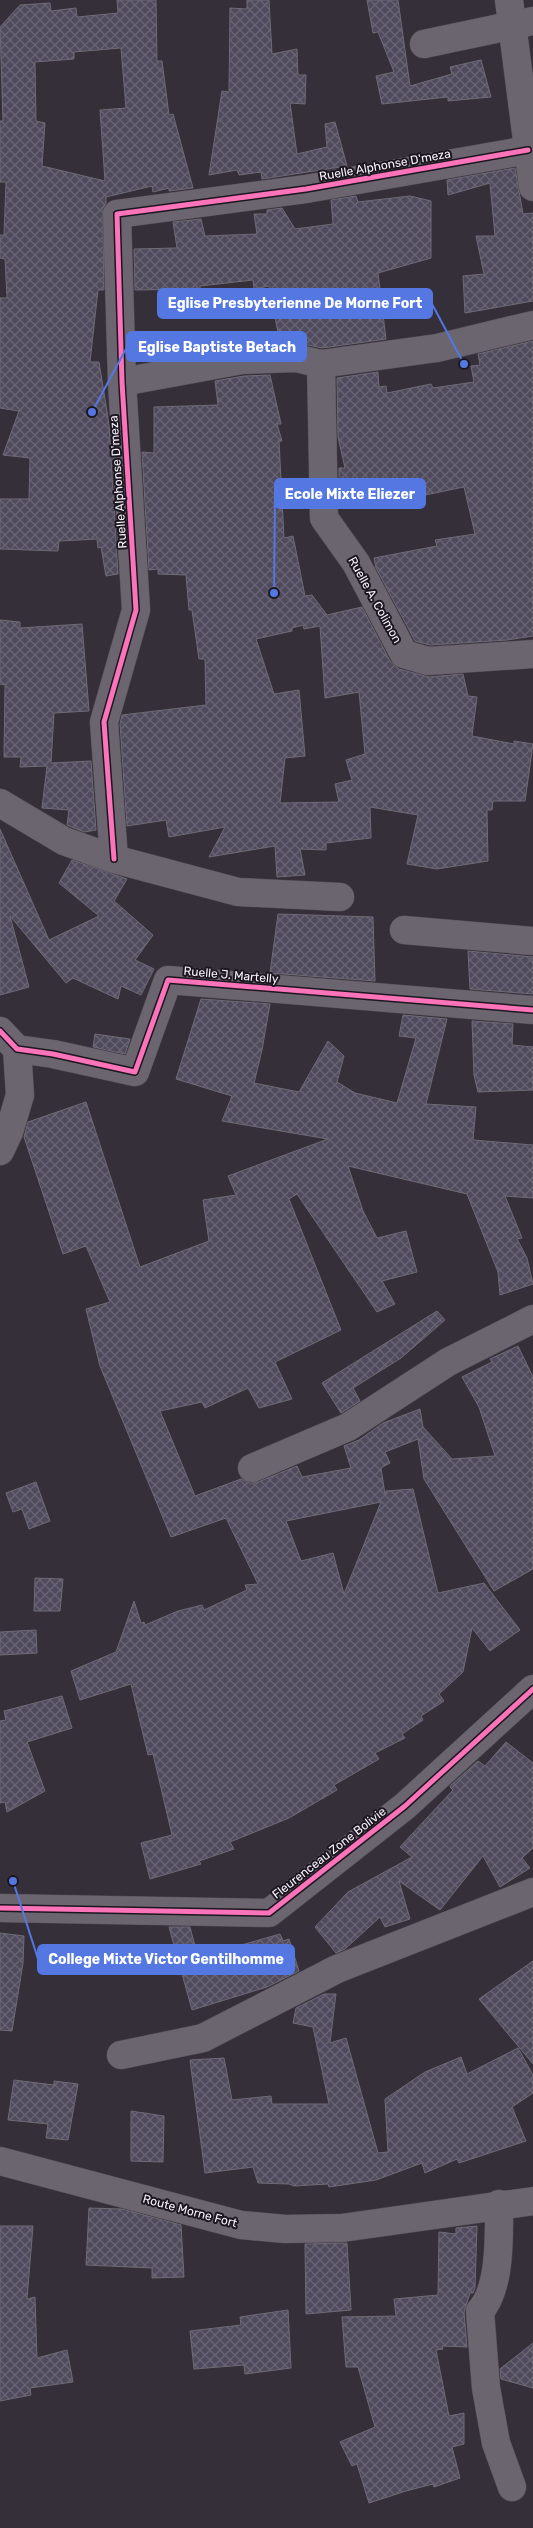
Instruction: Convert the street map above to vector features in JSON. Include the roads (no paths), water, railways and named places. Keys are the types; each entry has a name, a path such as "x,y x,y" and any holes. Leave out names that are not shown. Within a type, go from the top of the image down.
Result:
{"street":[{"path":"424,44 517,16 528,150 533,187"},
{"name":"Ruelle Alphonse D'meza","path":"114,859 104,722 136,610 122,382 117,214 306,189 528,150"},
{"path":"122,382 242,360 296,358 321,364 437,348 533,325"},
{"name":"Ruelle A. Colimon","path":"321,364 324,518 356,563 404,654 428,660 533,654"},
{"path":"0,803 64,841 114,859 238,892 340,897"},
{"path":"404,930 533,941"},
{"name":"Ruelle J. Martelly","path":"9,1040 53,1054 135,1072 168,980 533,1010"},
{"path":"0,1151 9,1132 20,1096 9,1040"},
{"path":"252,1468 348,1426 448,1362 533,1319"},
{"name":"Fleurenceau Zone Bolivie","path":"0,1908 269,1913 405,1806 533,1689"},
{"path":"121,2055 203,2038 337,1969 533,1892"},
{"name":"Route Morne Fort","path":"0,2161 241,2225 285,2229 342,2228 499,2204 533,2201"},
{"path":"499,2204 498,2251 488,2302 480,2311 486,2388 496,2443 512,2487"}],"place":[{"name":"Eglise Presbyterienne De Morne Fort","path":"464,364"},
{"name":"Eglise Baptiste Betach","path":"92,412"},
{"name":"Ecole Mixte Eliezer","path":"274,593"},
{"name":"College Mixte Victor Gentilhomme","path":"13,1881"}]}
